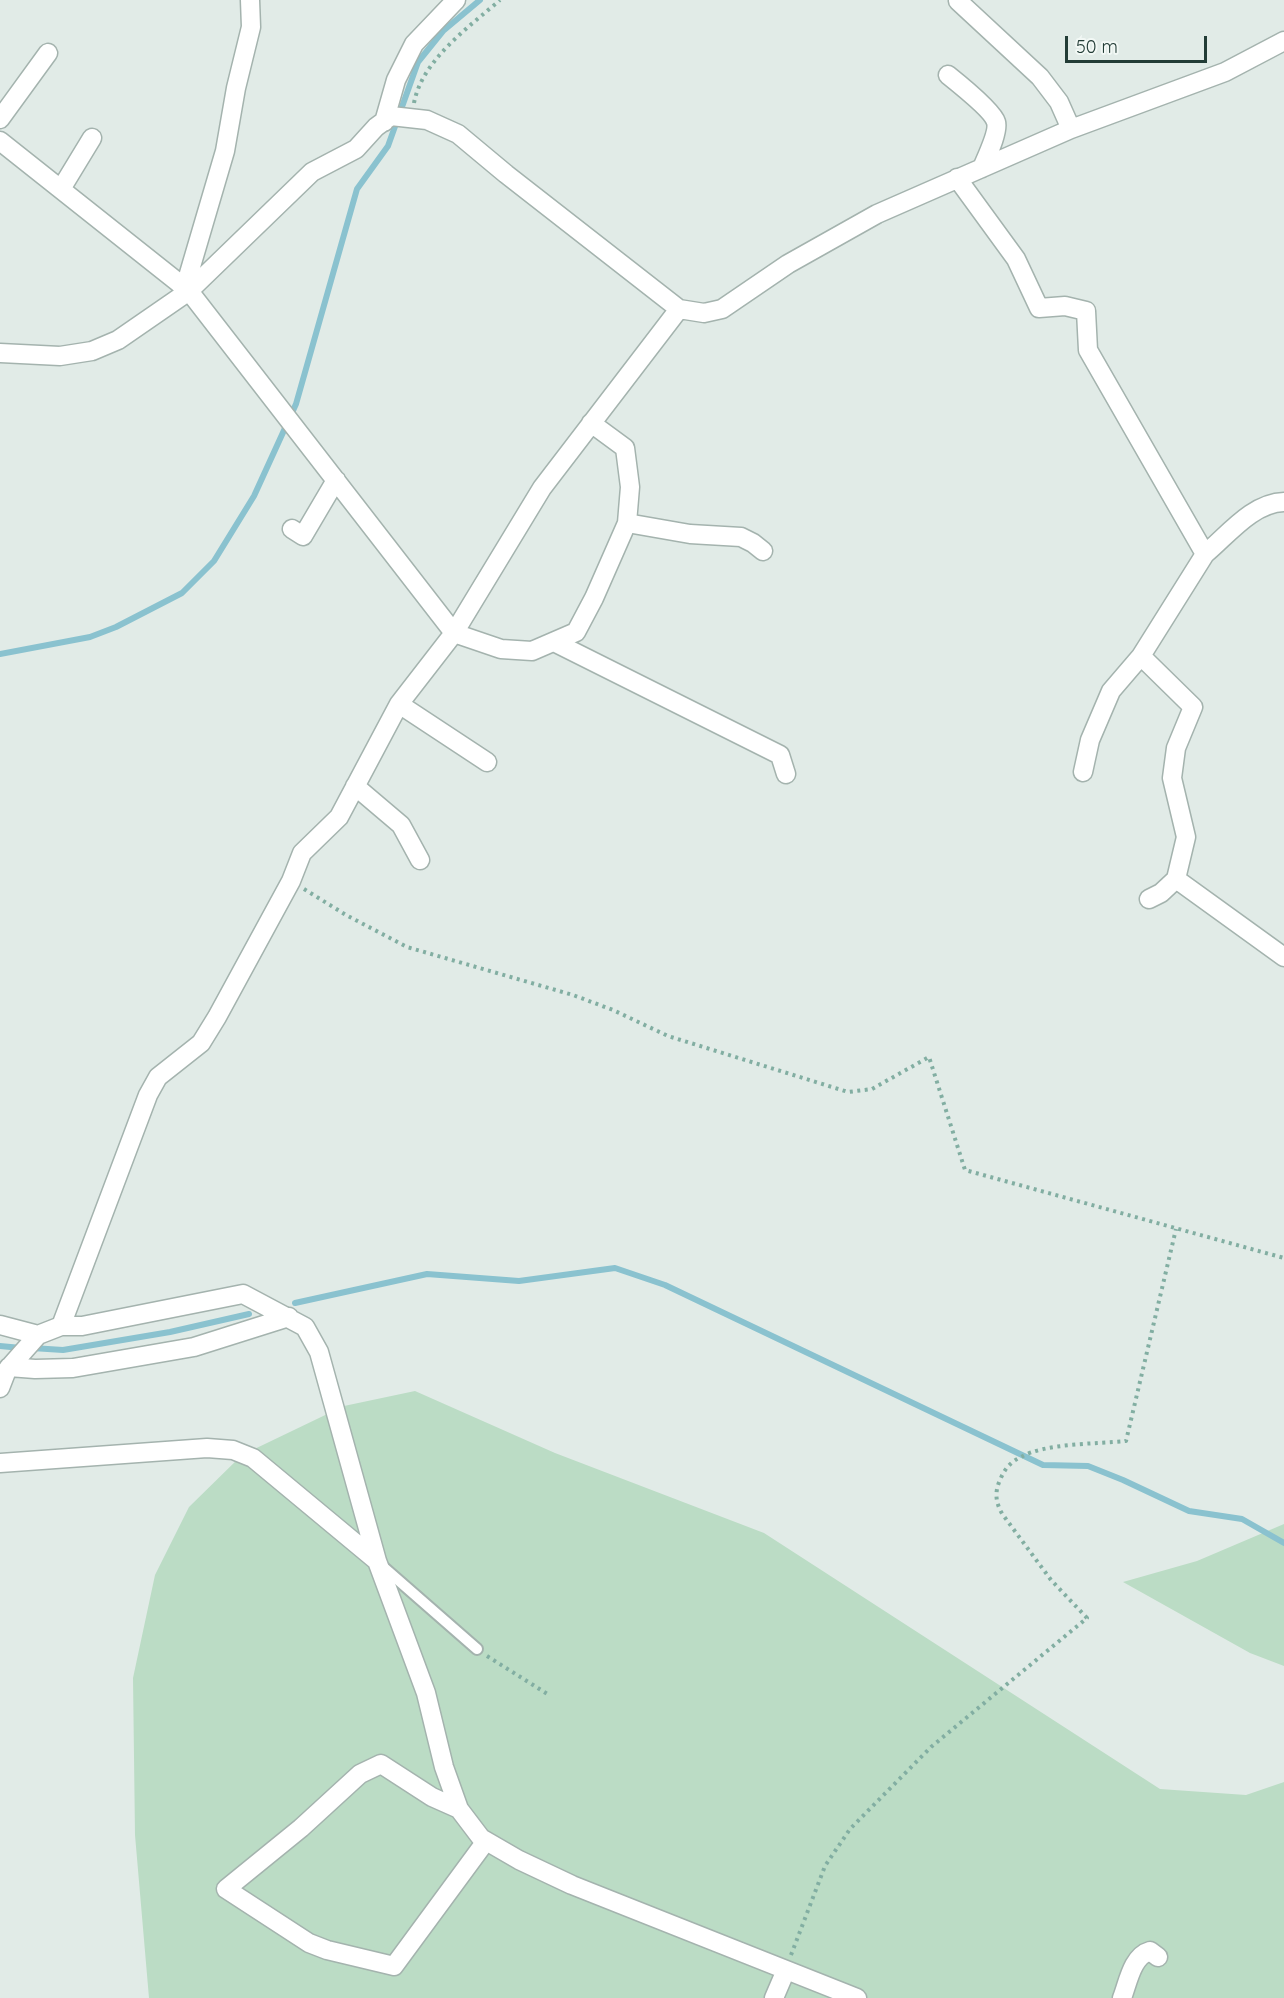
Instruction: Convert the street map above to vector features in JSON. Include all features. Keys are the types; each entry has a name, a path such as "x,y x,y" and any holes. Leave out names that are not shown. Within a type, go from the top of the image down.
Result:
{"street":[{"path":"187,289 225,151 236,88 251,27 250,0"},
{"path":"399,118 396,80 414,44 456,0"},
{"path":"958,1 1040,77 1059,102 1071,129"},
{"path":"0,353 60,356 92,351 118,340 187,289 312,172 356,149 399,118 427,120 458,134 679,309 704,313 722,309 788,264 877,214 1071,129 1225,72 1284,41"},
{"path":"0,119 48,53"},
{"path":"948,75 988,110 996,122 996,131 982,168"},
{"path":"61,189 92,138"},
{"path":"0,141 187,289 454,633 501,649 532,651 576,632 594,598 627,523 630,487 625,448 591,423"},
{"path":"957,178 1016,259 1040,308 1065,306 1086,311 1088,350 1205,554"},
{"path":"61,1326 148,1095 158,1077 201,1043 218,1017 291,881 302,853 339,817 399,704 454,633 542,488 679,309"},
{"path":"292,530 303,536 336,480"},
{"path":"1083,772 1090,740 1111,691 1141,656 1205,554 1257,509 1272,503 1284,502"},
{"path":"627,523 690,534 741,537 763,551"},
{"path":"554,642 780,755 786,774"},
{"path":"1141,656 1193,707 1176,748 1172,778 1186,837 1176,879 1161,893 1149,899"},
{"path":"399,704 487,762"},
{"path":"355,786 401,825 420,860"},
{"path":"1176,879 1284,957"},
{"path":"0,1388 13,1363 37,1336 61,1326 82,1326 243,1294 305,1327 318,1352 376,1561 426,1693 444,1767 459,1809 481,1838 519,1860 572,1885 857,1998"},
{"path":"13,1363 35,1369 73,1368 194,1347 289,1317"},
{"path":"0,1324 37,1336"},
{"path":"0,1463 207,1448 233,1450 254,1458 376,1561"},
{"path":"459,1809 432,1797 381,1764 360,1774 301,1828 226,1889 309,1942 327,1950 394,1966 486,1841"},
{"path":"1122,1998 1137,1959 1142,1953 1150,1952 1158,1957"},
{"path":"774,1998 786,1970"}],"lane":[{"path":"376,1561 477,1649"}],"path":[{"path":"399,118 436,58 500,0"},
{"path":"291,881 346,915 408,947 573,995 613,1010 668,1036 848,1092 872,1089 929,1057 965,1170 1284,1258"},
{"path":"786,1970 825,1866 850,1829 931,1747 1086,1618 1051,1580 1003,1515 998,1506 995,1490 1005,1469 1021,1456 1046,1449 1126,1441 1176,1229"},
{"path":"477,1649 549,1695"}],"green space":[{"path":"415,1391 555,1453 764,1533 1160,1789 1246,1795 1284,1782 1284,1998 149,1998 135,1835 133,1678 155,1575 189,1507 242,1455 344,1406"},
{"path":"1284,1524 1284,1666 1250,1653 1123,1582 1197,1561"}],"waterway":[{"path":"0,654 90,637 116,627 182,593 214,561 254,496 296,404 357,189 388,146 418,62 443,31 480,0"},
{"path":"295,1303 427,1274 519,1281 615,1268 665,1285 1043,1465 1088,1466 1189,1511 1242,1519 1284,1543"},
{"path":"32,1348 63,1350 170,1332 249,1314"},
{"path":"0,1346 21,1348"}]}
